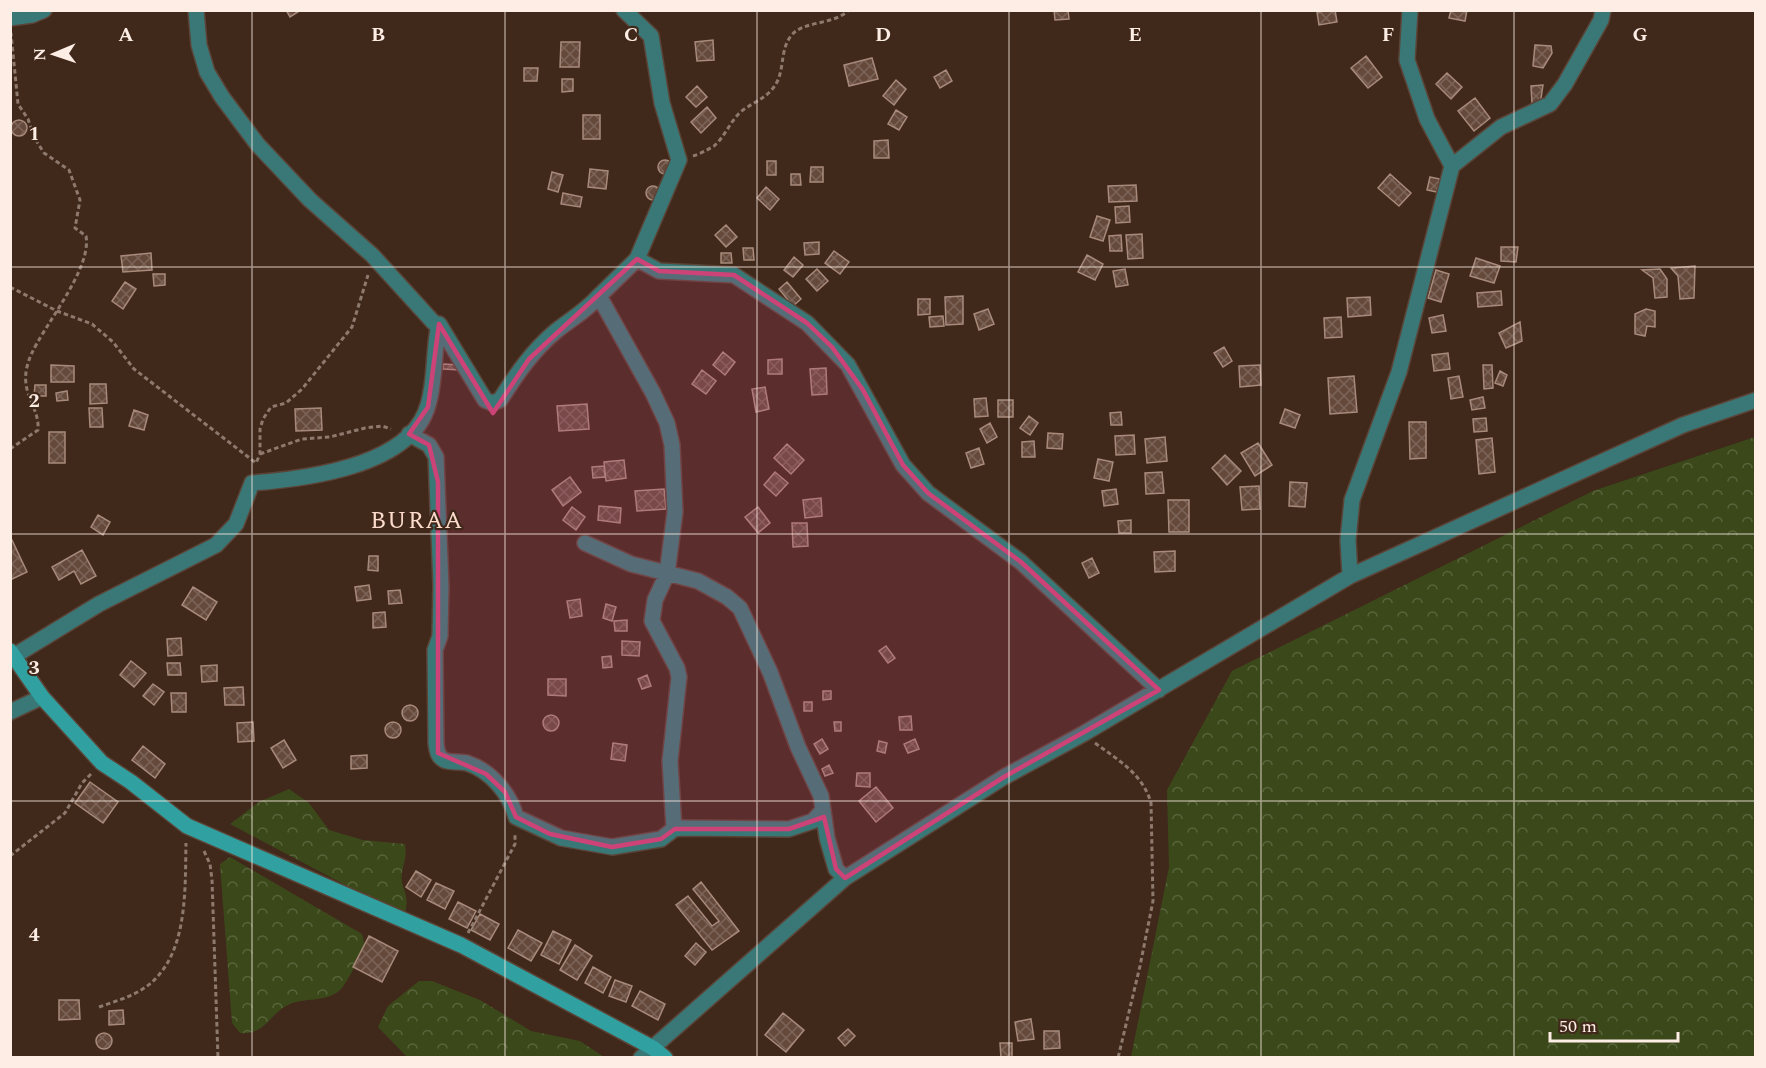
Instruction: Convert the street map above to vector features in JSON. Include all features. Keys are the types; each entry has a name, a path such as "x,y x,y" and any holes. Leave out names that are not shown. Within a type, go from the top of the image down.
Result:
{"street":[{"path":"10,18 32,15 44,10"},
{"path":"196,10 207,72 222,97 258,145 310,200 372,255 434,323 439,324 485,400 492,403 500,400 522,366 555,332 586,311 637,259 679,160 662,103 651,36 624,10"},
{"path":"1410,10 1407,60 1427,119 1452,166"},
{"path":"1350,576 1348,540 1352,500 1399,372 1452,166 1501,127 1550,104 1565,84 1601,20 1603,10"},
{"path":"637,259 659,272 734,274 807,323 848,365 903,465 928,493 1021,562 1159,690"},
{"path":"599,296 667,423 675,464 676,497 667,574 655,600 652,621 677,668 679,677 670,762 674,829"},
{"path":"439,324 428,407 409,434 389,449 336,471 252,483 236,524 216,545 99,604 12,653 42,697 102,764 131,782 187,826 461,945 659,1053"},
{"path":"641,1058 659,1053 845,879 1004,777 1159,690 1350,576 1683,425 1755,400"},
{"path":"409,434 429,445 436,457 441,586 440,636 435,650 438,753 443,759 468,763 486,774 505,792 516,817 561,838 612,847 661,839 674,829 703,826 789,830 813,821 823,810"},
{"path":"585,543 631,564 712,588 740,608 770,672 798,747 821,796 827,838 836,869 845,879"},
{"path":"10,712 42,697"}],"path":[{"path":"679,160 699,155 716,144 728,125 744,110 764,99 777,82 785,45 791,34 803,27 825,24 849,10"},
{"path":"10,449 38,430 39,418 31,406 24,386 30,357 57,311 88,249 86,236 75,228 80,200 69,170 44,153 34,137 28,119 18,104 11,32"},
{"path":"10,287 57,311 92,324 113,342 134,369 256,463 260,454 260,429 271,407 286,403 302,389 352,327 372,255"},
{"path":"260,454 302,439 330,438 365,428 382,426 409,434"},
{"path":"1083,734 1136,774 1147,788 1151,803 1153,901 1118,1058"},
{"path":"10,856 65,813 82,783 102,764"},
{"path":"461,945 515,844 516,817"},
{"path":"99,1007 142,989 157,977 169,958 180,928 187,826"},
{"path":"203,850 210,864 212,880 218,1058"}],"highlighted area":[{"path":"637,259 659,271 734,275 807,323 832,347 863,390 903,465 928,493 1021,562 1159,690 1004,777 845,878 836,869 824,817 789,829 675,829 661,839 612,847 550,834 516,817 505,792 486,774 438,753 438,482 429,445 409,434 428,407 439,324 493,413 529,359"}],"green space":[{"path":"1755,437 1755,1057 1131,1057 1169,867 1167,790 1232,671 1593,491"},
{"path":"289,789 309,803 329,830 363,840 405,844 402,884 407,902 404,916 230,824 259,802"},
{"path":"230,857 362,934 365,947 337,993 324,998 290,1004 262,1027 249,1033 240,1033 232,1023 220,864"},
{"path":"419,981 432,981 480,1000 531,1031 580,1041 604,1057 407,1057 378,1027 388,1006"}],"building":[{"path":"286,10 301,10 290,17"},
{"path":"1054,10 1068,10 1069,19 1055,20"},
{"path":"1335,10 1337,22 1319,25 1317,12"},
{"path":"1451,10 1467,10 1465,21 1449,18"},
{"path":"713,40 714,60 697,61 695,42"},
{"path":"561,42 580,42 579,67 560,67"},
{"path":"1535,45 1551,46 1552,53 1543,68 1533,66"},
{"path":"1366,56 1382,77 1368,88 1351,68"},
{"path":"872,58 878,79 849,86 844,65"},
{"path":"524,68 538,68 537,81 524,81"},
{"path":"946,70 952,81 940,88 934,77"},
{"path":"1447,73 1462,87 1451,99 1436,84"},
{"path":"562,79 573,79 573,91 562,92"},
{"path":"896,80 906,89 894,105 883,96"},
{"path":"1543,85 1540,105 1532,103 1531,86"},
{"path":"697,86 707,97 696,107 686,97"},
{"path":"1475,98 1490,118 1474,131 1458,111"},
{"path":"707,107 716,118 701,133 691,122"},
{"path":"896,110 907,117 899,130 888,124"},
{"path":"583,115 600,115 600,139 583,139"},
{"path":"19,120 27,128 19,136 11,128"},
{"path":"888,140 889,158 874,158 874,141"},
{"path":"662,160 668,160 672,167 668,174 662,174 658,170 658,164"},
{"path":"767,161 776,161 776,175 767,175"},
{"path":"811,167 823,167 823,182 810,182"},
{"path":"590,169 608,171 606,189 588,187"},
{"path":"552,172 563,175 558,192 548,189"},
{"path":"791,174 800,174 801,185 791,185"},
{"path":"1390,174 1411,193 1399,206 1378,188"},
{"path":"1430,177 1440,179 1437,192 1427,190"},
{"path":"1136,185 1137,201 1109,202 1108,186"},
{"path":"650,186 656,186 660,193 656,200 650,200 646,196 646,190"},
{"path":"766,187 779,199 770,210 757,198"},
{"path":"563,193 582,197 580,207 561,204"},
{"path":"1129,206 1130,222 1116,223 1115,207"},
{"path":"1097,216 1110,220 1103,241 1090,237"},
{"path":"726,225 737,237 726,247 715,235"},
{"path":"1142,234 1143,258 1128,259 1126,235"},
{"path":"1121,235 1122,251 1110,251 1109,236"},
{"path":"819,242 819,254 805,255 804,243"},
{"path":"1501,247 1518,247 1516,262 1501,261"},
{"path":"743,248 753,248 754,260 744,260"},
{"path":"834,251 849,262 840,274 825,263"},
{"path":"151,253 152,270 123,272 121,256"},
{"path":"721,253 731,253 732,263 721,263"},
{"path":"1087,255 1103,264 1095,280 1078,272"},
{"path":"794,257 803,265 793,277 784,270"},
{"path":"1476,258 1500,266 1494,283 1470,276"},
{"path":"1695,266 1694,298 1680,299 1678,276 1671,268"},
{"path":"817,269 828,281 817,291 806,279"},
{"path":"1125,269 1128,285 1116,287 1113,271"},
{"path":"1660,269 1667,279 1667,297 1655,298 1653,278 1642,270"},
{"path":"1436,270 1449,274 1441,302 1428,298"},
{"path":"153,274 165,274 165,285 154,286"},
{"path":"125,282 136,289 123,309 112,301"},
{"path":"787,282 801,299 793,306 779,289"},
{"path":"1501,291 1502,305 1478,307 1477,293"},
{"path":"963,296 963,324 946,325 945,297"},
{"path":"1370,297 1371,315 1348,317 1347,298"},
{"path":"918,299 930,299 930,314 918,315"},
{"path":"988,309 994,324 979,330 974,314"},
{"path":"1646,309 1655,311 1655,327 1647,326 1645,336 1635,334 1635,314"},
{"path":"1443,315 1446,331 1432,333 1429,318"},
{"path":"943,316 944,326 930,327 929,317"},
{"path":"1341,317 1342,337 1325,338 1324,318"},
{"path":"1520,322 1522,341 1506,348 1499,333"},
{"path":"1224,347 1232,361 1223,367 1214,353"},
{"path":"723,352 735,362 725,375 713,365"},
{"path":"1448,353 1450,369 1434,371 1432,355"},
{"path":"782,359 782,374 768,374 768,360"},
{"path":"443,364 460,365 460,370 443,369"},
{"path":"51,365 74,366 74,382 51,382"},
{"path":"1260,365 1261,385 1240,387 1239,366"},
{"path":"1483,365 1492,365 1493,388 1484,389"},
{"path":"826,368 827,394 812,395 810,369"},
{"path":"702,370 716,381 706,394 692,384"},
{"path":"1500,371 1507,375 1503,386 1495,383"},
{"path":"1354,376 1357,412 1330,414 1328,378"},
{"path":"1459,376 1463,397 1451,399 1448,378"},
{"path":"90,384 106,384 107,403 90,404"},
{"path":"35,385 46,385 46,396 34,396"},
{"path":"765,387 769,409 756,412 752,389"},
{"path":"67,391 68,400 57,401 56,393"},
{"path":"1483,397 1485,408 1472,410 1470,400"},
{"path":"986,398 988,416 975,417 974,399"},
{"path":"998,400 1013,400 1013,417 998,417"},
{"path":"587,404 589,429 559,431 557,406"},
{"path":"89,408 102,408 103,427 90,427"},
{"path":"321,408 322,430 296,431 295,409"},
{"path":"1285,409 1300,415 1295,428 1280,423"},
{"path":"134,410 148,415 144,430 129,426"},
{"path":"1121,412 1122,425 1111,425 1110,413"},
{"path":"1029,416 1038,423 1030,435 1020,428"},
{"path":"1486,418 1487,431 1474,432 1473,419"},
{"path":"1409,422 1426,422 1426,458 1410,459"},
{"path":"990,423 997,437 987,443 980,429"},
{"path":"49,432 65,432 65,463 49,463"},
{"path":"1048,433 1063,434 1062,449 1047,448"},
{"path":"1134,435 1135,454 1116,455 1115,436"},
{"path":"1165,437 1167,461 1147,463 1145,439"},
{"path":"1492,438 1495,472 1479,474 1476,440"},
{"path":"1034,441 1035,457 1022,457 1022,442"},
{"path":"1258,443 1272,465 1255,476 1241,453"},
{"path":"787,444 804,460 791,474 774,458"},
{"path":"979,448 984,464 971,468 966,453"},
{"path":"1225,455 1241,471 1227,485 1212,468"},
{"path":"1098,459 1113,462 1109,481 1094,478"},
{"path":"624,460 626,478 606,481 604,462"},
{"path":"604,466 605,477 593,478 592,467"},
{"path":"775,472 788,483 776,496 764,485"},
{"path":"1162,472 1164,493 1146,494 1145,473"},
{"path":"570,477 581,492 563,506 552,490"},
{"path":"1290,482 1307,483 1305,507 1289,506"},
{"path":"1259,486 1260,509 1242,510 1240,487"},
{"path":"664,489 666,509 637,511 635,491"},
{"path":"1116,489 1118,504 1104,506 1102,491"},
{"path":"821,498 822,516 805,518 803,500"},
{"path":"1168,500 1189,500 1189,532 1169,532"},
{"path":"599,506 621,508 620,523 598,520"},
{"path":"572,507 585,517 576,530 563,520"},
{"path":"758,507 770,523 758,533 745,517"},
{"path":"98,515 110,522 103,535 91,527"},
{"path":"1131,520 1131,533 1119,533 1118,521"},
{"path":"792,523 807,523 808,546 793,547"},
{"path":"12,540 27,572 10,580 10,541"},
{"path":"82,550 96,576 81,584 74,571 59,580 52,567"},
{"path":"1175,551 1175,571 1155,572 1154,552"},
{"path":"369,556 378,556 378,571 368,570"},
{"path":"1092,558 1099,573 1089,578 1082,563"},
{"path":"369,585 371,599 357,601 355,587"},
{"path":"193,587 217,602 206,620 182,605"},
{"path":"400,590 402,603 389,604 388,591"},
{"path":"580,599 582,616 570,618 567,601"},
{"path":"606,604 616,607 612,621 603,618"},
{"path":"385,612 386,627 373,628 373,613"},
{"path":"627,620 627,631 615,631 614,621"},
{"path":"181,638 182,655 168,656 167,639"},
{"path":"622,641 640,642 639,656 622,655"},
{"path":"886,646 895,658 888,663 879,651"},
{"path":"611,656 612,667 603,668 602,657"},
{"path":"131,661 146,673 134,687 120,675"},
{"path":"167,663 180,663 181,675 168,675"},
{"path":"217,665 217,681 202,682 201,666"},
{"path":"647,675 651,686 642,689 638,679"},
{"path":"548,679 566,679 566,696 548,695"},
{"path":"153,684 164,692 154,705 143,696"},
{"path":"243,687 244,705 225,705 224,688"},
{"path":"823,691 831,691 831,699 823,700"},
{"path":"171,693 186,693 186,712 172,712"},
{"path":"804,702 812,702 812,711 804,711"},
{"path":"410,705 418,713 410,721 402,713"},
{"path":"551,715 559,723 551,731 543,723"},
{"path":"911,716 912,730 900,730 899,717"},
{"path":"253,722 254,741 238,742 237,723"},
{"path":"393,722 401,730 393,738 385,730"},
{"path":"834,722 841,722 841,731 835,731"},
{"path":"822,739 828,749 820,754 814,744"},
{"path":"915,739 919,749 908,753 904,744"},
{"path":"284,740 296,760 283,768 271,748"},
{"path":"879,741 887,743 885,753 877,751"},
{"path":"613,743 627,745 625,761 611,759"},
{"path":"143,746 165,764 155,778 132,760"},
{"path":"367,755 367,768 351,769 351,756"},
{"path":"829,765 833,773 825,776 822,769"},
{"path":"857,773 870,773 870,787 856,786"},
{"path":"90,782 118,802 103,823 75,803"},
{"path":"876,787 893,808 876,822 859,801"},
{"path":"416,871 431,880 421,897 406,887"},
{"path":"701,882 739,931 712,950 676,905 688,896 712,926 719,921 693,889"},
{"path":"436,883 454,891 445,909 427,900"},
{"path":"458,902 476,911 467,928 449,919"},
{"path":"480,914 499,924 490,940 471,930"},
{"path":"518,930 542,943 531,961 508,948"},
{"path":"553,931 571,940 559,964 541,955"},
{"path":"369,936 398,951 382,982 353,967"},
{"path":"696,943 706,952 695,965 685,956"},
{"path":"575,945 592,956 577,980 560,970"},
{"path":"593,967 611,977 603,993 585,983"},
{"path":"615,980 632,986 626,1002 609,996"},
{"path":"640,991 665,1004 658,1020 632,1006"},
{"path":"59,1000 79,1000 80,1019 59,1020"},
{"path":"123,1010 124,1024 109,1025 109,1011"},
{"path":"783,1013 804,1030 786,1052 765,1035"},
{"path":"1031,1019 1034,1039 1018,1041 1015,1022"},
{"path":"848,1029 855,1036 845,1046 838,1038"},
{"path":"1044,1031 1059,1031 1060,1048 1044,1049"},
{"path":"104,1033 112,1041 104,1049 96,1041"},
{"path":"1000,1043 1012,1043 1012,1058 1001,1058"}],"district":[{"name":"BURAA","path":"417,521"}]}
